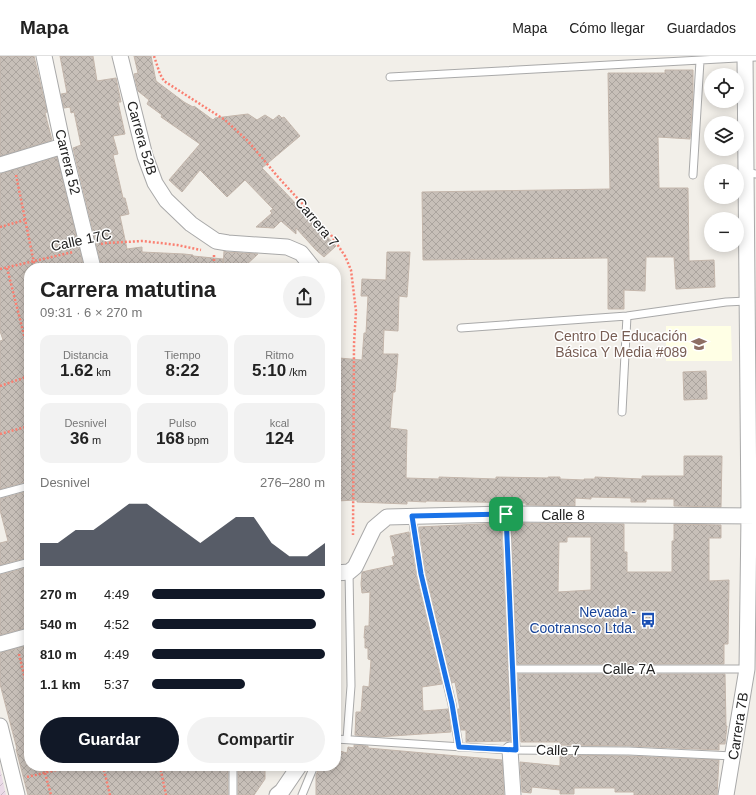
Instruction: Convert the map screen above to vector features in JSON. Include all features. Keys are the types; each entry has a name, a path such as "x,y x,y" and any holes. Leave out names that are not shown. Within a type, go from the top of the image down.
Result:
{"street":[{"name":"Carrera 52","path":"44,56 63,146 92,263"},
{"name":"Carrera 52B","path":"120,56 145,156 155,183 166,200 192,224 211,246"},
{"name":"Carrera 7B","path":"726,795 747,669 752,516 747,301 751,173 748,57"},
{"path":"7,163 63,146"},
{"path":"211,246 228,243 287,246 301,253 309,263"},
{"name":"Calle 8","path":"342,572 354,567 374,528 387,517 506,514 752,516"},
{"path":"0,644 22,638"},
{"path":"0,726 15,788"},
{"path":"513,750 513,795"},
{"path":"277,795 282,791 296,771"}],"lane":[{"path":"390,77 700,61 748,57"},
{"path":"693,175 700,61"},
{"path":"462,328 628,316 726,302 747,301"},
{"path":"622,412 628,316"},
{"path":"0,494 24,487"},
{"path":"506,514 512,669 513,750"},
{"path":"412,516 421,574 452,704 459,747"},
{"path":"0,570 24,563"},
{"path":"342,572 351,686 346,739"},
{"name":"Calle 7A","path":"512,669 747,669"},
{"name":"Calle 7","path":"341,739 513,750 629,751 733,756"},
{"path":"233,771 233,795"},
{"path":"302,795 312,771"}],"path":[{"name":"Carrera 7","path":"154,56 164,82 225,120 248,141 331,236 345,256 351,270 356,311 354,352 353,539"},
{"path":"7,163 25,220 33,261"},
{"path":"0,227 25,220"},
{"name":"Calle 17C","path":"26,263 106,243 143,241 177,245 211,246"},
{"name":"Calle 17C","path":"0,269 24,263"},
{"path":"7,268 24,332"},
{"path":"0,386 24,378"},
{"path":"0,434 24,427"},
{"path":"22,638 24,655"},
{"path":"15,788 46,773 54,771"},
{"path":"104,771 110,795"},
{"path":"161,771 166,795"},
{"path":"46,773 51,795"}],"shaded area":[{"name":"Centro De Educación Básica Y Media #089","path":"666,326 731,326 732,361 666,361"},
{"path":"0,768 6,795 0,795"}],"building":[{"path":"0,56 34,56 52,140 0,156"},
{"path":"60,56 93,56 97,81 116,78 121,102 118,102 125,134 113,136 118,154 113,155 123,198 125,198 129,214 120,216 127,249 142,247 142,252 184,254 223,259 223,263 101,263 73,148 81,145 74,112 71,113 70,107 64,108 61,94 67,93"},
{"path":"134,56 151,56 156,81 184,102 193,107 194,106 213,120 215,118 248,114 257,120 265,115 273,120 279,115 282,118 284,117 300,136 262,168 336,246 324,257 296,228 296,234 281,221 274,228 256,227 272,213 270,211 273,209 245,180 227,197 200,170 182,192 169,180 200,144 161,117 162,115 147,104 149,100 138,91 134,74 138,73"},
{"path":"665,70 693,70 693,98 690,139 658,137 659,188 688,188 689,261 714,260 715,287 676,289 674,257 646,257 645,291 624,290 624,309 608,309 608,258 423,260 422,192 610,189 608,73 665,73"},
{"path":"57,157 83,263 24,263 24,482 0,489 0,341 3,340 0,331 0,174"},
{"path":"224,251 258,254 248,263 223,263"},
{"path":"387,252 410,252 407,297 399,296 398,331 384,330 383,354 398,354 390,428 407,430 406,478 439,479 439,477 496,479 496,477 560,477 560,479 584,480 595,479 595,477 642,479 642,476 684,476 684,456 722,456 721,507 674,506 674,499 646,499 646,502 631,502 631,498 591,497 591,499 575,498 575,506 526,505 526,503 407,501 407,504 357,502 357,500 341,501 341,358 362,360 364,333 366,333 368,296 361,296 362,279 386,280"},
{"path":"706,371 707,399 684,400 683,372"},
{"path":"24,492 24,558 0,565 0,543 8,541 0,510 0,499"},
{"path":"501,523 511,741 466,742 466,730 461,730 458,709 460,709 455,682 452,683 426,573 419,527"},
{"path":"511,523 624,524 624,552 627,552 627,572 672,572 672,541 674,541 674,524 721,525 721,538 709,538 709,581 729,580 728,644 724,644 724,664 517,664","holes":["567,537 591,537 591,590 558,592 559,542 567,542"]},
{"path":"409,532 416,575 442,684 422,687 423,711 448,709 451,732 378,737 355,735 356,712 361,712 363,686 369,687 371,660 368,659 368,648 365,648 364,638 365,626 369,626 370,592 362,593 362,572 394,565 392,557 395,556 390,536"},
{"path":"24,568 24,628 0,635 0,575"},
{"path":"24,646 24,771 228,771 228,795 28,795 0,684 0,653"},
{"path":"518,674 725,674 727,726 725,744 719,744 719,750 560,745 560,742 521,742"},
{"path":"354,745 368,746 368,748 502,760 504,795 316,795 316,775 318,771 341,771 341,751 347,753 348,747 354,748"},
{"path":"560,755 719,760 717,795 634,795 634,792 615,792 615,788 574,788 574,794 560,794 560,790 532,787 531,793 522,792 520,762 560,766"},
{"path":"238,771 265,771 265,779 254,795 238,795"}],"place":[{"name":"Centro De Educación Básica Y Media #089","path":"699,344"},
{"name":"Nevada - Cootransco Ltda.","path":"648,620"}],"route":[{"path":"506,514 516,750 459,747 452,704 421,574 412,516 506,514"}]}
